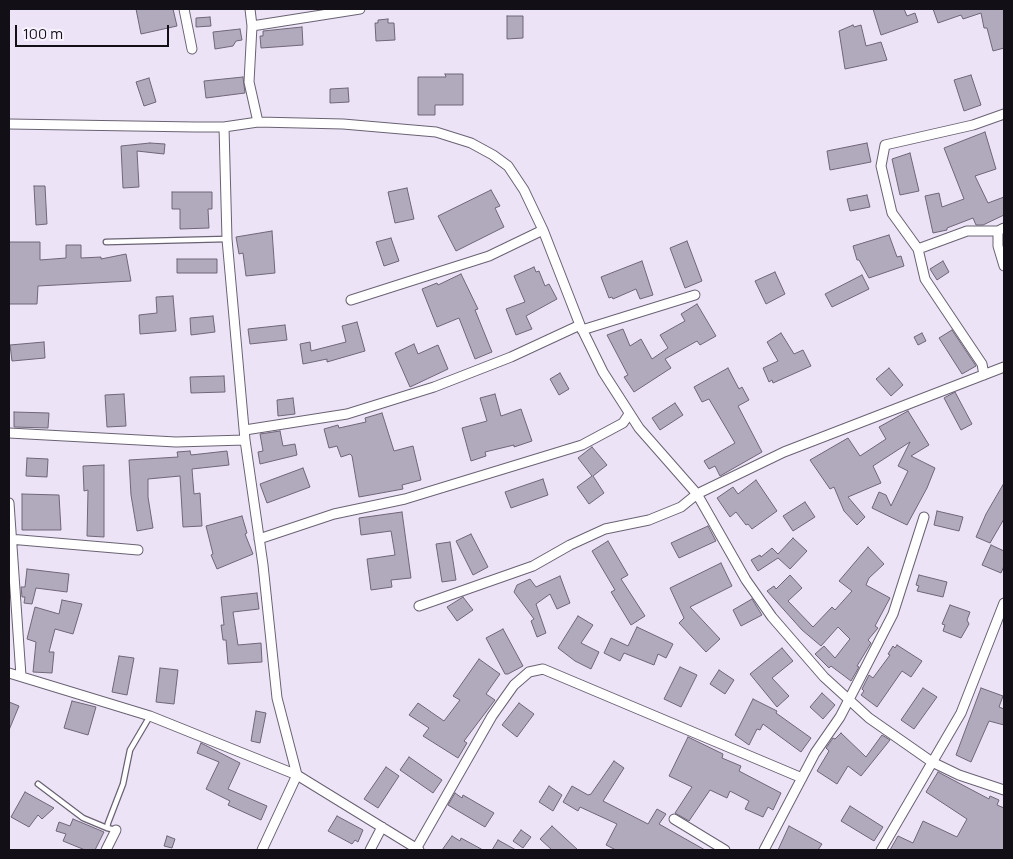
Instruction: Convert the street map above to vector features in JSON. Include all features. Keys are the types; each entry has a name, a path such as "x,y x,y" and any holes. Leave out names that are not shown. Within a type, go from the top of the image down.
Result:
{"street":[{"path":"184,9 192,48"},
{"path":"250,9 252,26 249,82 258,122"},
{"path":"252,26 360,9"},
{"path":"984,375 982,364 978,357 925,279 918,249 892,213 881,166 885,145 973,125 1004,114"},
{"path":"9,124 224,127 258,122 352,125 436,132 457,138 493,155 508,166 524,190 543,230 581,328 603,372 629,414 697,494 746,580 768,611 824,677 870,718 932,762 959,775 1004,790"},
{"path":"224,127 226,238 245,435 277,698 297,775 262,850"},
{"path":"918,249 966,231 1001,229 998,246 1004,266"},
{"path":"351,300 489,256 543,230"},
{"path":"9,433 176,442 245,435 347,414 434,387 581,328 695,296"},
{"path":"419,606 533,566 570,545 605,529 649,520 681,507 697,494 784,452 1004,367"},
{"path":"259,539 334,514 404,499 582,445 623,423 629,414"},
{"path":"9,503 21,676"},
{"path":"764,850 815,752 840,718 893,614 924,517"},
{"path":"11,539 138,550"},
{"path":"881,850 961,713 1004,603"},
{"path":"9,673 150,716 297,775 417,849 492,716 514,685 529,672 543,669 802,778"},
{"path":"674,819 725,850"},
{"path":"370,850 382,827"},
{"path":"106,850 116,830"}],"lane":[{"path":"106,242 226,238"},
{"path":"107,828 123,784 130,750 150,716"},
{"path":"38,784 83,818 116,830"}],"building":[{"path":"136,9 173,9 177,26 141,34"},
{"path":"873,9 904,9 907,16 915,13 918,22 881,35"},
{"path":"933,9 1004,9 1004,48 993,51 987,28 984,28 981,13 963,19 961,15 938,23"},
{"path":"507,16 523,16 523,38 507,39"},
{"path":"210,17 211,26 196,27 196,18"},
{"path":"388,19 388,23 394,23 395,40 376,41 375,23 378,23 378,20"},
{"path":"853,25 854,27 861,25 866,46 881,42 887,60 845,69 839,31"},
{"path":"302,27 303,45 261,48 260,36 263,36 263,31"},
{"path":"240,29 242,40 236,41 233,46 215,49 213,32"},
{"path":"445,74 463,74 463,105 435,105 435,115 418,115 418,77 446,77"},
{"path":"971,75 981,105 964,111 954,80"},
{"path":"243,77 245,93 206,98 204,81"},
{"path":"149,78 156,102 144,106 136,82"},
{"path":"348,88 349,102 330,103 330,89"},
{"path":"985,132 996,169 975,176 988,203 1004,197 1004,215 983,225 976,225 973,218 947,228 947,230 933,233 925,196 939,193 942,207 964,199 944,148"},
{"path":"150,143 165,144 164,154 137,151 139,187 123,188 121,146"},
{"path":"867,143 871,162 830,170 827,151"},
{"path":"910,153 919,191 900,195 892,159"},
{"path":"34,186 45,186 47,224 36,225"},
{"path":"407,188 414,219 395,223 388,192"},
{"path":"491,190 500,206 495,208 504,227 456,251 438,216"},
{"path":"172,192 212,192 212,209 208,209 209,228 180,229 180,209 172,209"},
{"path":"867,195 870,207 850,211 847,199"},
{"path":"272,231 275,273 246,276 243,253 239,254 236,237"},
{"path":"889,235 897,257 901,256 904,266 869,278 859,260 857,260 853,246"},
{"path":"391,238 399,261 384,266 376,242"},
{"path":"687,241 702,281 685,288 670,248"},
{"path":"9,242 40,242 40,260 66,258 66,245 81,245 81,258 101,257 101,259 126,254 131,281 38,286 37,304 9,304"},
{"path":"177,259 217,259 217,273 177,273"},
{"path":"642,261 653,295 640,299 636,289 613,299 612,297 609,298 601,277"},
{"path":"943,261 949,272 937,280 930,269"},
{"path":"534,267 536,272 539,271 545,286 549,284 557,299 526,316 532,329 516,335 506,309 525,302 514,276"},
{"path":"775,272 785,294 766,304 755,281"},
{"path":"461,274 478,309 475,310 492,352 475,359 459,318 437,327 422,289 437,283 438,285"},
{"path":"862,275 869,289 832,307 825,294"},
{"path":"173,296 176,331 140,334 139,315 157,313 156,297"},
{"path":"697,304 716,336 700,345 697,341 665,359 671,368 634,392 624,377 628,375 607,335 623,329 630,346 641,339 652,359 668,348 660,335 685,321 681,314"},
{"path":"213,316 215,332 191,335 190,318"},
{"path":"357,322 365,351 327,362 327,359 303,364 300,344 310,342 311,351 346,342 342,326"},
{"path":"285,325 287,340 250,344 248,329"},
{"path":"952,330 976,366 962,374 939,338"},
{"path":"781,333 794,354 803,350 811,366 773,383 772,380 769,382 763,368 778,361 767,342"},
{"path":"922,333 926,341 918,345 914,337"},
{"path":"44,342 45,358 12,361 10,345"},
{"path":"414,344 418,354 438,345 448,369 410,387 395,353"},
{"path":"728,368 739,389 742,387 749,400 738,406 762,452 720,476 715,466 709,469 704,461 735,443 709,399 702,402 694,387"},
{"path":"889,368 903,385 891,396 876,379"},
{"path":"560,373 569,389 559,395 550,379"},
{"path":"224,376 225,392 191,393 190,377"},
{"path":"955,392 972,424 961,430 944,398"},
{"path":"124,394 126,426 107,427 105,395"},
{"path":"495,394 501,416 521,409 532,441 514,447 514,445 485,452 486,456 471,461 462,428 487,421 480,398"},
{"path":"293,398 295,414 278,416 277,400"},
{"path":"675,403 683,415 660,430 652,418"},
{"path":"908,411 929,445 911,456 935,468 927,488 907,525 872,508 879,492 886,495 891,506 908,471 898,466 910,442 873,466 881,483 848,497 865,517 857,525 844,511 834,487 830,489 810,460 848,438 860,456 886,439 879,427"},
{"path":"14,412 49,413 48,428 14,427"},
{"path":"382,413 394,451 413,446 421,480 402,485 403,489 359,497 352,456 350,454 341,457 337,446 329,448 324,429 338,425 339,428 366,422 365,418"},
{"path":"280,431 283,446 295,444 297,455 260,464 258,452 263,451 260,434"},
{"path":"592,447 607,465 593,476 604,493 589,504 577,487 592,476 578,458"},
{"path":"190,451 191,455 227,451 229,465 192,469 194,494 200,493 202,526 183,527 180,476 148,479 148,497 153,528 137,531 131,495 129,460 178,457 177,452"},
{"path":"27,458 48,459 47,477 26,476"},
{"path":"104,465 104,537 87,536 88,490 84,491 83,466"},
{"path":"303,468 310,487 267,503 260,484"},
{"path":"543,479 548,495 511,508 505,492"},
{"path":"756,480 777,511 752,529 748,524 746,525 736,512 730,517 717,498 733,487 738,494"},
{"path":"1004,483 1004,519 990,543 976,537 986,514"},
{"path":"22,494 59,495 61,530 22,530"},
{"path":"805,502 815,517 793,531 783,516"},
{"path":"937,511 963,517 959,531 934,525"},
{"path":"402,512 411,578 391,580 392,587 371,590 367,559 395,555 391,531 361,535 359,518"},
{"path":"242,516 247,533 245,534 253,554 217,569 211,555 213,554 206,526"},
{"path":"708,526 716,541 679,558 671,543"},
{"path":"471,534 488,567 473,575 456,541"},
{"path":"793,538 807,551 790,569 778,558 758,571 751,560 760,555 761,557 772,548 778,554"},
{"path":"608,541 628,575 621,579 645,616 631,625 611,592 615,590 592,551"},
{"path":"450,542 456,580 442,582 436,544"},
{"path":"991,545 1004,551 1004,566 1001,573 982,565"},
{"path":"868,547 884,564 869,578 866,585 890,598 875,626 878,628 868,640 871,643 857,666 859,667 851,681 831,666 829,668 815,654 824,646 835,658 850,639 838,627 821,646 802,630 767,591 774,586 776,589 790,575 802,588 788,601 813,627 832,607 835,610 852,591 839,581"},
{"path":"721,563 732,586 690,607 720,639 706,652 679,623 684,618 670,588"},
{"path":"27,569 69,574 67,592 36,588 32,604 24,603 25,597 22,597 21,587 25,587"},
{"path":"919,575 947,582 943,597 917,591 919,586 916,585"},
{"path":"560,576 570,603 557,609 550,594 536,604 546,633 537,637 531,621 534,619 514,592 517,585 530,579 536,587"},
{"path":"257,593 259,609 233,612 238,645 261,643 262,662 228,664 226,640 223,640 221,625 224,625 221,597"},
{"path":"463,597 473,610 457,621 447,607"},
{"path":"752,599 762,615 741,626 733,610"},
{"path":"62,600 82,604 73,634 55,629 49,652 54,652 52,673 33,672 36,642 27,639 35,607 59,614"},
{"path":"950,605 970,612 967,620 969,624 961,638 943,631 945,625 942,624"},
{"path":"578,616 593,625 581,643 599,652 591,669 575,661 558,648"},
{"path":"637,627 673,644 666,658 658,654 654,665 624,653 620,661 604,653 611,638 628,646"},
{"path":"503,629 523,666 508,674 505,674 486,638"},
{"path":"897,645 922,661 911,677 902,671 877,707 861,695 864,691 862,689 869,675 873,678 890,655 888,654 893,646 895,648"},
{"path":"782,648 793,661 772,678 789,696 777,707 750,674"},
{"path":"119,656 134,658 127,695 112,692"},
{"path":"479,659 500,674 486,694 495,700 464,741 467,743 458,758 423,736 429,728 409,715 418,703 444,721 460,700 453,696"},
{"path":"680,667 697,675 681,707 664,699"},
{"path":"160,668 178,670 174,704 156,702"},
{"path":"719,670 734,680 725,694 710,684"},
{"path":"923,688 937,697 914,729 901,720"},
{"path":"981,688 1003,696 999,707 1004,709 1004,725 989,721 971,762 956,755"},
{"path":"822,693 835,705 823,719 810,707"},
{"path":"753,699 777,711 776,713 811,738 801,752 763,724 760,730 757,729 749,745 735,735"},
{"path":"72,701 96,707 88,735 64,728"},
{"path":"9,702 19,706 9,730"},
{"path":"519,703 534,714 517,737 502,725"},
{"path":"256,711 266,713 260,743 251,741"},
{"path":"841,733 866,757 882,735 890,740 861,776 848,766 837,784 817,771 829,751 826,748 833,738 835,739"},
{"path":"688,737 723,754 722,758 741,766 739,771 781,793 773,810 768,807 763,817 745,809 749,801 730,791 727,798 710,790 689,821 675,813 692,787 669,776"},
{"path":"201,743 240,763 228,789 267,806 261,820 228,805 230,801 206,789 219,762 197,753"},
{"path":"409,757 442,780 433,793 400,770"},
{"path":"614,761 624,768 603,801 648,824 657,809 666,814 659,824 705,850 616,850 606,845 617,824 580,807 578,811 563,802 572,786 588,795 591,794"},
{"path":"386,767 399,776 378,808 364,799"},
{"path":"938,772 989,799 990,796 999,800 997,805 1004,808 1004,850 890,850 898,836 913,843 923,821 957,837 967,819 926,792"},
{"path":"549,786 562,795 553,811 539,802"},
{"path":"25,792 54,808 42,819 38,815 29,827 11,817"},
{"path":"455,793 462,798 463,795 494,813 485,827 448,805"},
{"path":"850,806 883,827 874,841 841,821"},
{"path":"337,816 363,830 358,842 355,840 352,844 328,831"},
{"path":"73,819 104,832 95,850 85,850 63,841 66,834 56,831 59,822 70,826"},
{"path":"552,826 578,850 552,850 540,839"},
{"path":"789,826 822,844 818,850 778,850"},
{"path":"521,830 531,837 523,848 513,841"},
{"path":"167,836 175,839 172,848 164,846"},
{"path":"452,836 460,841 461,838 483,850 442,850"},
{"path":"498,840 516,850 492,850"}]}
